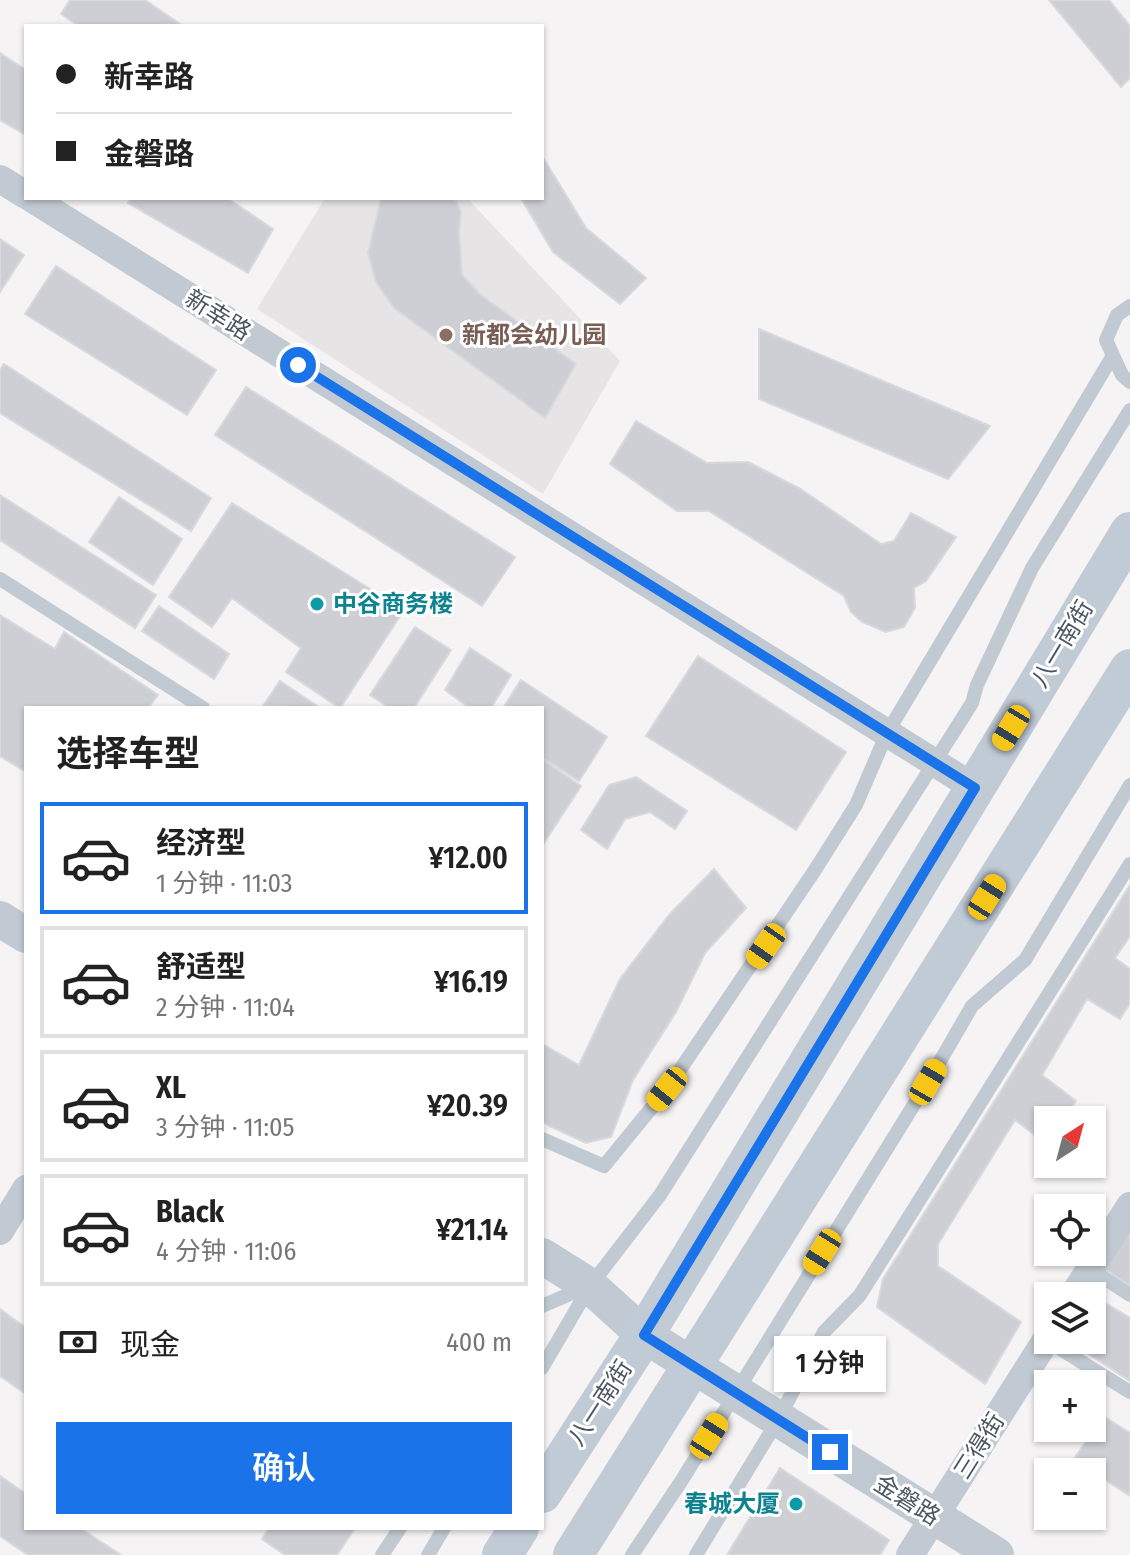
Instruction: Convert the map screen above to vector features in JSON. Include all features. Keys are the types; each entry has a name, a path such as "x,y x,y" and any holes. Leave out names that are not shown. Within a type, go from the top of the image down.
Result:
{"main road":[{"name":"八一南街","path":"544,1490 644,1335 1130,532"},
{"path":"573,1555 1124,690"},
{"path":"502,1555 518,1530"}],"street":[{"name":"新幸路","path":"0,179 24,194"},
{"name":"新幸路","path":"34,200 975,788"},
{"path":"0,919 24,934"},
{"path":"0,1231 24,1192"},
{"path":"1082,1282 1130,1206"},
{"name":"金磐路","path":"544,1257 590,1286 644,1335 996,1555"},
{"name":"三得街","path":"910,1555 1037,1354"}],"lane":[{"path":"1130,306 1117,315 1106,340 1122,375 1130,382"},
{"path":"544,1140 604,1166 667,1089 766,946 856,805 887,733 1112,357"},
{"path":"544,1365 590,1286 660,1195 972,703 977,685 1032,568 1130,410"},
{"path":"0,579 200,706"},
{"path":"632,1555 736,1393 972,1006 1025,960 1130,785"},
{"path":"696,1555 778,1420 824,1332 860,1295 1130,864"},
{"path":"1090,1269 1130,1295"},
{"path":"544,1305 590,1286"},
{"path":"1072,1354 1130,1392"},
{"path":"382,1555 399,1530"},
{"path":"428,1555 443,1530"}],"shaded area":[{"name":"新都会幼儿园","path":"324,200 469,200 620,361 543,494 257,309"}],"building":[{"path":"70,0 145,0 180,24 76,24 61,14"},
{"path":"1049,0 1109,0 1130,26 1130,78 1121,87"},
{"path":"0,53 24,69 24,134 0,120"},
{"path":"544,159 586,228 646,278 620,304 553,252 522,200 544,200"},
{"path":"130,200 230,200 273,229 248,273 128,203"},
{"path":"381,200 456,201 461,212 462,275 482,296 576,364 545,418 394,308 376,282 368,253"},
{"path":"0,239 24,255 0,292"},
{"path":"56,266 216,370 187,415 25,314"},
{"path":"759,329 990,426 948,479 759,399"},
{"path":"4,364 211,498 191,531 0,413 0,370"},
{"path":"246,387 515,557 482,606 215,435"},
{"path":"636,421 707,463 748,462 799,488 881,544 894,541 911,513 956,537 926,581 914,588 915,608 904,627 886,632 862,622 851,612 844,596 709,511 677,511 610,464"},
{"path":"0,495 156,595 135,628 0,540"},
{"path":"119,497 182,539 153,585 89,542"},
{"name":"中谷商务楼","path":"232,503 404,610 341,706 337,706 286,672 301,648 232,598 212,627 169,597"},
{"path":"159,606 229,654 214,679 142,631"},
{"path":"0,615 55,649 64,632 158,695 150,706 24,706 24,771 0,756"},
{"path":"415,627 451,650 415,706 387,706 370,695"},
{"path":"470,648 511,675 492,706 467,706 445,690"},
{"path":"698,656 846,752 796,830 646,736"},
{"path":"521,680 607,737 579,781 544,758 544,706 504,706"},
{"path":"280,681 317,706 263,706"},
{"path":"544,760 581,786 544,843"},
{"path":"636,777 687,811 675,829 650,812 625,819 607,849 581,830 609,785"},
{"path":"714,869 746,908 705,953 676,1012 633,1080 611,1137 586,1143 549,1126 544,1122 544,1045 579,1065 620,979 669,915"},
{"path":"1130,885 1130,936 1115,958 1130,969 1130,1003 1120,1019 1087,999 1042,1075 1076,1101 1073,1106 1034,1106 1034,1134 1015,1120 938,1244 938,1266 1021,1322 985,1384 877,1307 883,1279"},
{"path":"1130,1228 1130,1286 1103,1268"},
{"path":"1106,1303 1130,1318 1130,1381 1089,1354 1106,1354"},
{"path":"0,1309 24,1327 24,1393 0,1376"},
{"path":"1106,1418 1130,1433 1130,1496 1106,1480 1106,1458 1075,1458 1085,1442 1106,1442"},
{"name":"春城大厦","path":"780,1468 889,1540 880,1555 727,1555"},
{"path":"0,1476 24,1493 24,1530 83,1530 121,1555 28,1555 0,1536"},
{"path":"268,1530 354,1530 337,1555 285,1555 262,1539"}],"place":[{"name":"新都会幼儿园","path":"446,335"},
{"name":"中谷商务楼","path":"317,604"},
{"name":"春城大厦","path":"796,1504"}],"route":[{"path":"298,365 975,788 644,1335 830,1452"}]}
